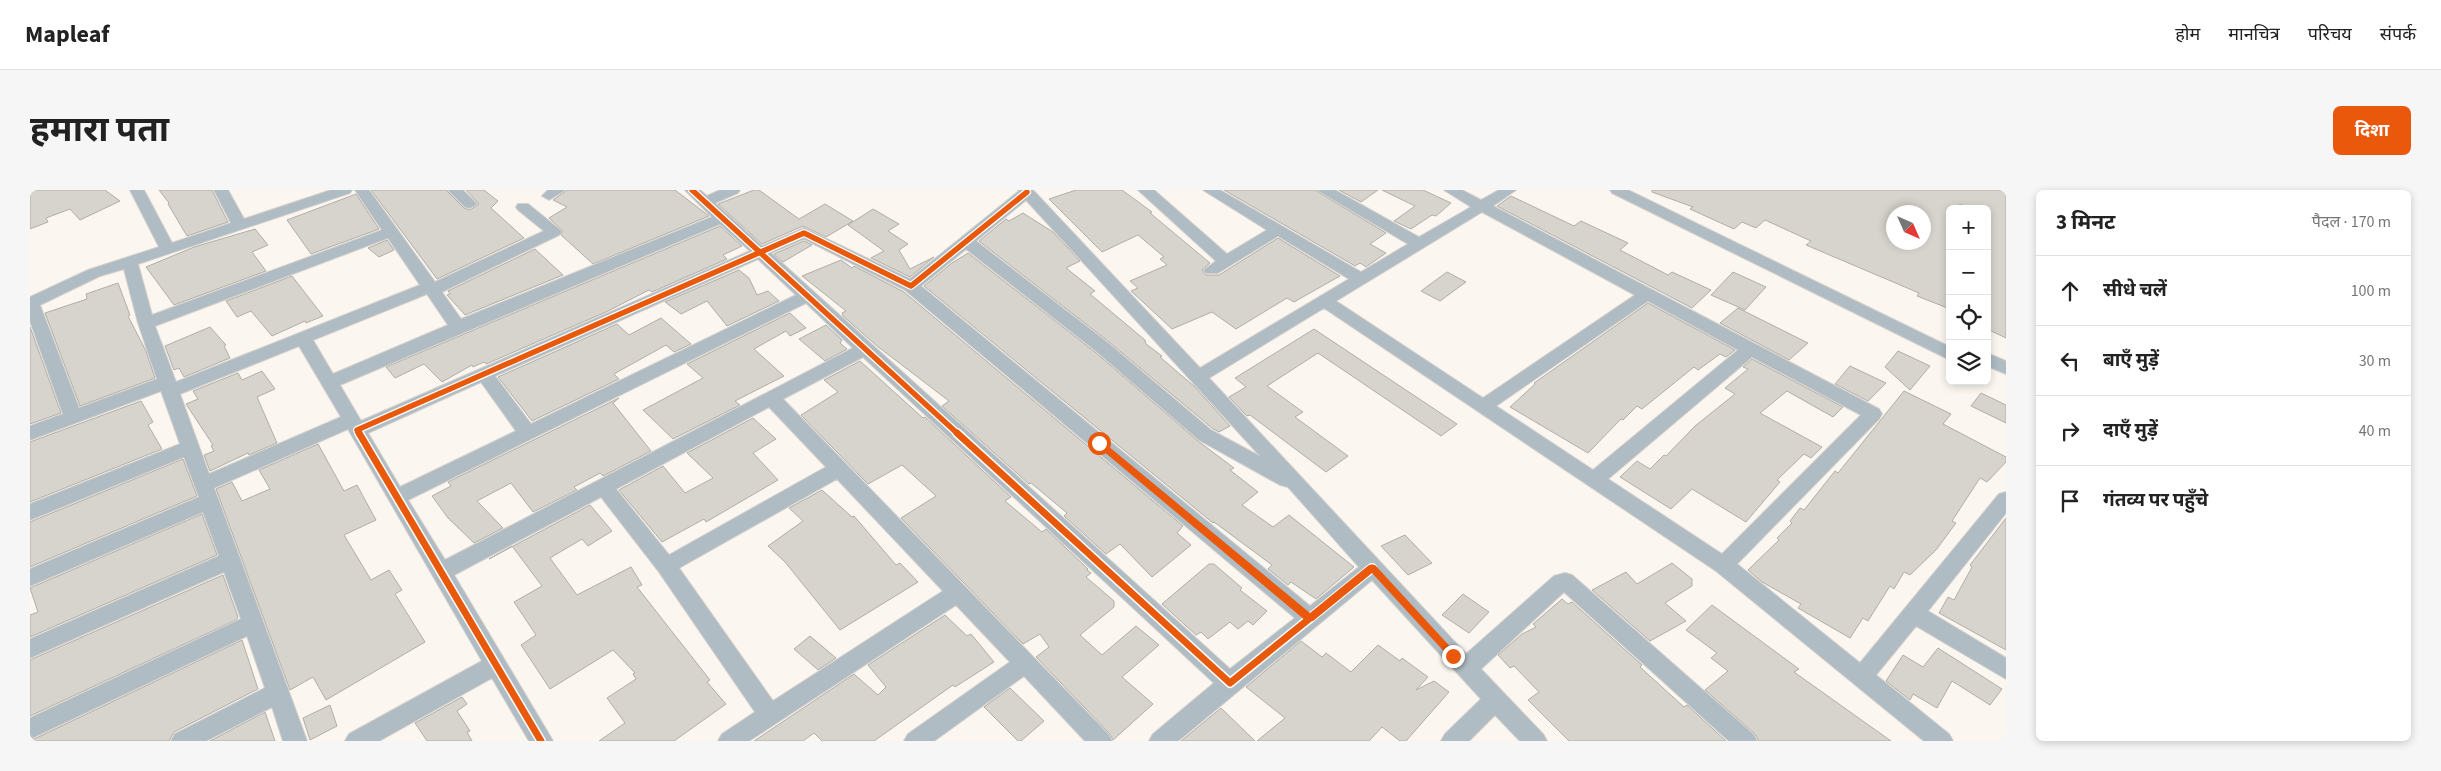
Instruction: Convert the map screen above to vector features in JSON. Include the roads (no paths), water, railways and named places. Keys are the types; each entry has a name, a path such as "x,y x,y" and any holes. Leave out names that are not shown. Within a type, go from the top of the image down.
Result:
{"street":[{"path":"137,190 168,249"},
{"path":"222,190 240,225"},
{"path":"74,417 30,304 94,273 345,190"},
{"path":"362,190 458,327"},
{"path":"455,190 470,204"},
{"path":"699,195 733,190"},
{"path":"1145,190 1219,266 1278,230"},
{"path":"1210,190 1361,279"},
{"path":"1324,190 1420,244"},
{"path":"1451,190 1873,414 1722,565"},
{"path":"1198,378 1509,190"},
{"path":"1617,190 1946,352"},
{"path":"1634,190 1948,340"},
{"path":"910,286 1026,191 1061,232 1297,485 1465,669 1535,741"},
{"path":"699,195 1230,683"},
{"path":"30,433 303,338 431,289 554,232 523,207"},
{"path":"329,382 724,217"},
{"path":"146,323 391,232"},
{"path":"30,578 206,493 354,425 484,374 761,251 804,234 910,286 1310,618"},
{"path":"966,241 1026,290 1102,347 1205,435 1297,485"},
{"path":"130,262 146,323 295,741"},
{"path":"1484,406 1647,294"},
{"path":"397,497 809,295"},
{"path":"1324,301 1722,565 1941,741"},
{"path":"303,338 541,741"},
{"path":"441,572 866,348"},
{"path":"1595,479 1750,349"},
{"path":"1991,361 2006,368"},
{"path":"484,374 528,433"},
{"path":"1991,374 2006,380"},
{"path":"771,398 1100,741"},
{"path":"30,512 190,447"},
{"path":"666,566 839,469"},
{"path":"603,486 666,566 770,715"},
{"path":"1861,678 2006,499"},
{"path":"30,649 231,560"},
{"path":"1161,741 1372,568"},
{"path":"1465,669 1561,582 1565,581 1746,741"},
{"path":"730,741 958,593"},
{"path":"1914,613 2006,670"},
{"path":"30,729 253,623"},
{"path":"916,741 1025,663"},
{"path":"357,741 496,665"},
{"path":"183,741 278,693"},
{"path":"1453,741 1495,700"}]}
